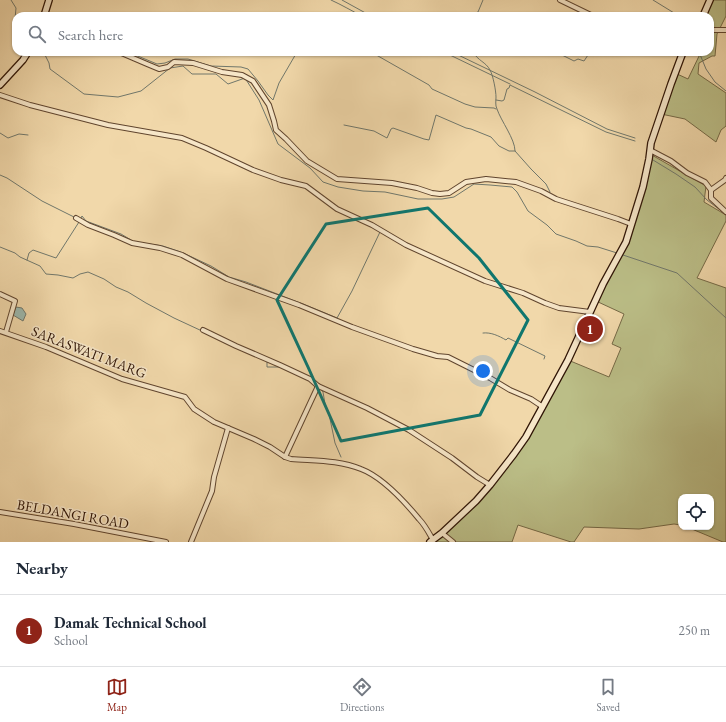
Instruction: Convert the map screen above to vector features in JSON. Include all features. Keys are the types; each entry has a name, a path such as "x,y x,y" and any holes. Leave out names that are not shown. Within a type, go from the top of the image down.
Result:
{"street":[{"path":"45,12 49,0"},
{"path":"560,0 585,12"},
{"path":"705,12 710,0"},
{"path":"714,30 726,30"},
{"path":"0,85 26,56"},
{"path":"128,56 159,69 168,67 174,62 193,63 222,72 242,75 253,81 269,106 276,130 307,162 337,179 392,184 440,194 449,193 466,182 486,180 516,182 556,198 631,224"},
{"path":"432,541 490,485 514,454 526,437 568,360 610,270 626,242 643,187 650,159 651,143 670,84 681,56"},
{"path":"0,95 30,105 108,124 182,138 253,170 281,180 306,186 337,209 372,225 406,245 486,281 523,293 552,306 590,312"},
{"path":"650,150 671,161 687,173 705,182 711,190 711,198 722,210 726,212"},
{"path":"711,190 726,178"},
{"path":"76,218 88,225 132,243 160,248 182,255 227,278 300,305 347,326 413,349 437,356 448,357 510,390 531,399 543,407"},
{"path":"0,294 15,301 6,332"},
{"path":"203,330 310,379 318,386 367,408 409,430 490,485"},
{"name":"SARASWATI MARG","path":"0,331 46,347 122,379 184,397 194,409 214,422 270,447 285,457 291,459 338,463 363,469 394,492 420,520 432,541"},
{"path":"285,457 318,386"},
{"path":"191,542 212,491 214,477 228,428"},
{"name":"BELDANGI ROAD","path":"0,512 74,524 166,542"},
{"path":"442,533 453,542"}],"highlighted area":[{"path":"428,208 479,258 528,320 480,415 341,441 277,300 326,224"}],"green space":[{"path":"710,0 726,0 726,16 717,34 715,56 714,12 705,12"},
{"path":"699,56 712,56 699,63 698,74 726,93 726,126 721,130 716,142 685,119 661,114 675,73 688,79"},
{"path":"650,154 706,186 704,202 726,215 726,221 697,278 726,288 726,542 694,530 714,530 714,494 678,494 678,525 639,529 584,527 574,542 518,525 512,542 431,542 462,517 488,492 508,466 568,360 609,377 621,348 612,344 624,314 596,301 622,251"}],"water":[{"path":"16,307 22,308 26,314 23,321 13,315"}],"waterway":[{"path":"11,0 16,8 16,12"},
{"path":"331,0 354,12"},
{"path":"342,0 364,12"},
{"path":"478,12 483,0"},
{"path":"653,0 672,12"},
{"path":"46,56 50,69 84,94 118,97 141,91 170,68 183,66 192,74 216,74 228,84 245,78 259,100 278,144 310,168 323,182 338,187 363,191 385,192 418,199 442,199 454,197 474,184 512,187 517,192 528,211 547,225 556,234 587,246 598,247 617,253"},
{"path":"138,56 157,64 175,59 188,59 211,66 241,67 248,69 273,100 279,83 295,56"},
{"path":"378,56 429,85 432,89 465,104 475,107 496,109"},
{"path":"451,56 510,84"},
{"path":"460,56 607,129 635,138"},
{"path":"476,56 491,72 496,97 496,108 513,141 515,151 546,184 550,192"},
{"path":"564,56 574,61 578,59 584,61 587,56"},
{"path":"701,56 706,69 715,82 726,91"},
{"path":"496,100 504,100 507,89 510,85 606,132 635,141"},
{"path":"344,125 374,131 387,138 391,129 393,128 429,140 436,115 491,137 499,146 509,151 515,151"},
{"path":"0,133 8,138 19,134 28,135"},
{"path":"653,160 695,187 707,200 724,213"},
{"path":"0,175 42,201 74,217"},
{"path":"80,220 82,216 86,221 121,234 131,240"},
{"path":"27,260 29,253 33,250 56,258 79,222"},
{"path":"142,243 163,246 181,252 211,266 229,277 246,282 337,318 352,291 380,232"},
{"path":"0,247 40,266 46,274 73,278 88,272 104,279 174,318 202,331"},
{"path":"623,255 677,273 726,318"},
{"path":"483,333 492,334 506,340 508,338 545,356 544,359"},
{"path":"248,353 260,358"},
{"path":"267,362 267,367 279,367"},
{"path":"321,389 329,414 335,443 341,457"}],"place":[{"name":"Damak Technical School","path":"590,329"}]}
